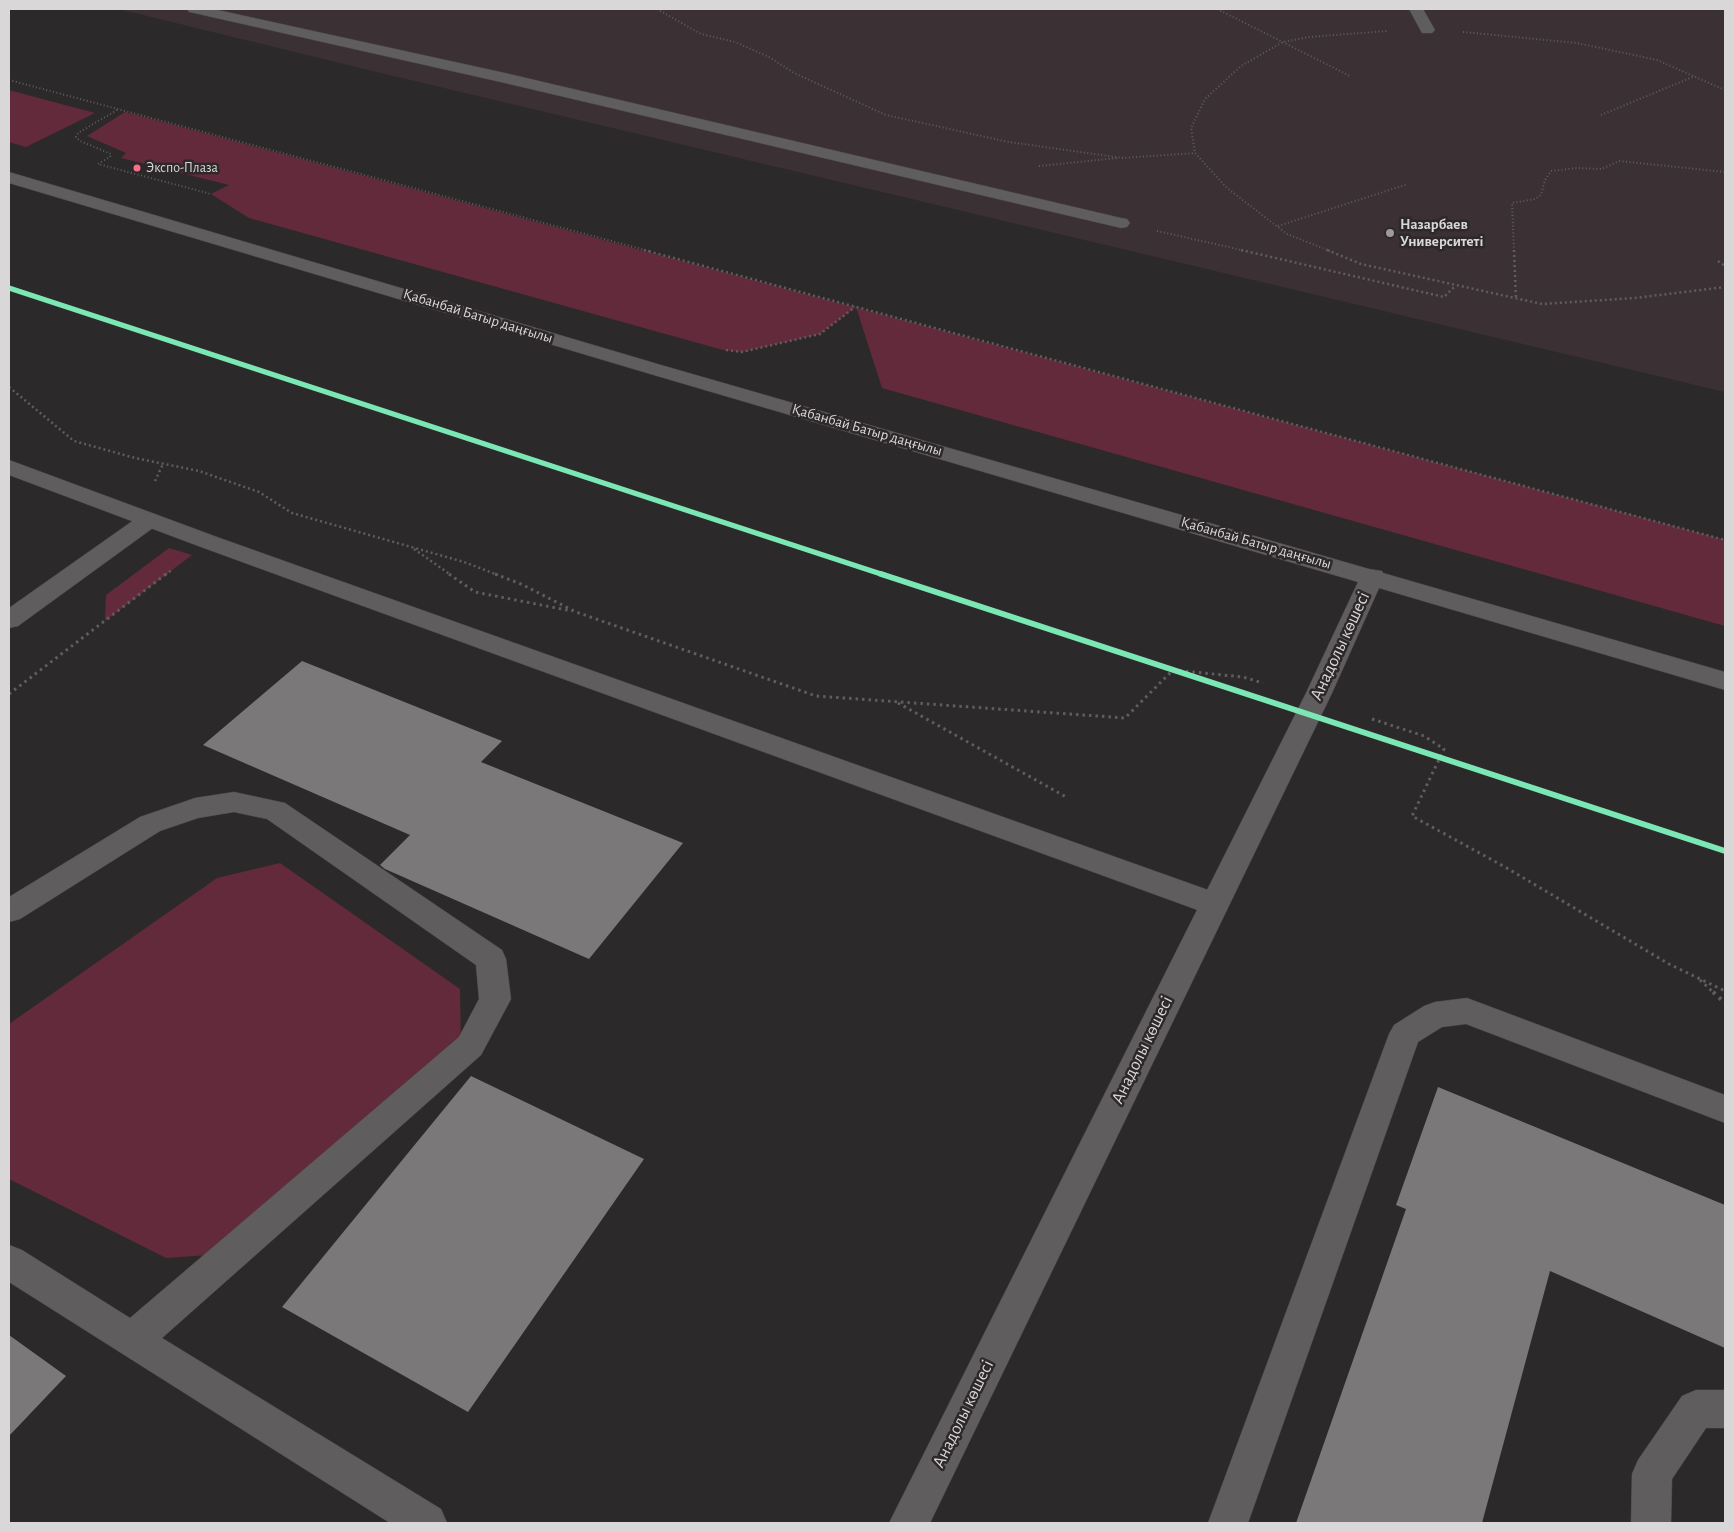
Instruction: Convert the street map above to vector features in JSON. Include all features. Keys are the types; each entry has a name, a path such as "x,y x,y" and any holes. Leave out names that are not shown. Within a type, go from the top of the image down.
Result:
{"main road":[{"path":"194,9 505,78 1122,223"},
{"path":"1416,9 1427,30"},
{"name":"Қабанбай Батыр даңғылы","path":"9,177 678,376 1373,576 1725,681"},
{"path":"9,467 149,520 1214,904"},
{"path":"9,620 149,520"},
{"name":"Анадолы көшесі","path":"909,1523 1319,693 1373,576"},
{"path":"9,911 150,824 195,808 234,802 275,810 491,959 495,999 470,1046 132,1340"},
{"path":"1228,1523 1405,1034 1435,1015 1467,1011 1725,1109"},
{"path":"9,1262 427,1523"},
{"path":"1651,1523 1652,1474 1696,1409 1725,1409"}],"path":[{"path":"656,9 700,34 735,42 769,57 794,73 886,115 1009,142 1123,158 1195,153"},
{"path":"1216,9 1350,76"},
{"path":"1725,90 1657,60 1576,43 1427,30 1348,34 1309,37 1283,42 1241,66 1204,99 1192,128 1195,153 1227,188 1287,234 1361,264 1542,304 1635,298 1725,287"},
{"path":"1601,115 1695,76"},
{"path":"9,80 1725,540"},
{"path":"117,109 78,133 76,137 80,141 111,154 110,157 98,164 211,194"},
{"path":"1516,299 1512,203 1536,199 1541,195 1545,180 1552,171 1577,168 1602,169 1619,161 1725,172"},
{"path":"1277,226 1408,184"},
{"path":"1122,223 1444,297 1455,286"},
{"path":"1718,261 1725,266"},
{"path":"723,350 742,352 820,334 856,307"},
{"path":"9,387 74,441 135,458 199,471 259,492 292,513 464,562 521,584 576,612 816,696 1125,718 1173,670 1243,677 1263,683"},
{"path":"411,547 475,592 576,612"},
{"path":"9,694 176,567"},
{"path":"896,702 1068,798"},
{"path":"1372,719 1424,736 1444,749 1412,816 1505,867 1670,964 1725,991"},
{"path":"1696,977 1725,1003"}],"shaded area":[{"name":"Назарбаев Университеті","path":"118,9 1725,9 1725,392 385,74"},
{"path":"9,90 95,113 26,147 9,142"},
{"path":"125,112 855,307 820,334 742,352 723,350 249,218 211,194 229,185 121,158 126,153 87,136"},
{"path":"856,308 1725,540 1725,626 882,388"},
{"path":"169,548 192,555 105,621 106,595"},
{"path":"280,863 460,989 461,1047 208,1255 166,1258 9,1179 9,1024 217,878"}],"building":[{"path":"302,661 502,741 481,762 683,843 589,959 385,869 380,865 410,835 203,745"},
{"path":"471,1076 644,1159 468,1412 282,1307"},
{"path":"1438,1087 1725,1205 1725,1348 1550,1271 1482,1523 1296,1523 1406,1209 1396,1205"},
{"path":"9,1335 66,1376 9,1436"}],"transit line":[{"path":"9,288 1725,851"}],"place":[{"name":"Экспо-Плаза","path":"137,168"},
{"name":"Назарбаев Университеті","path":"1390,233"}]}
